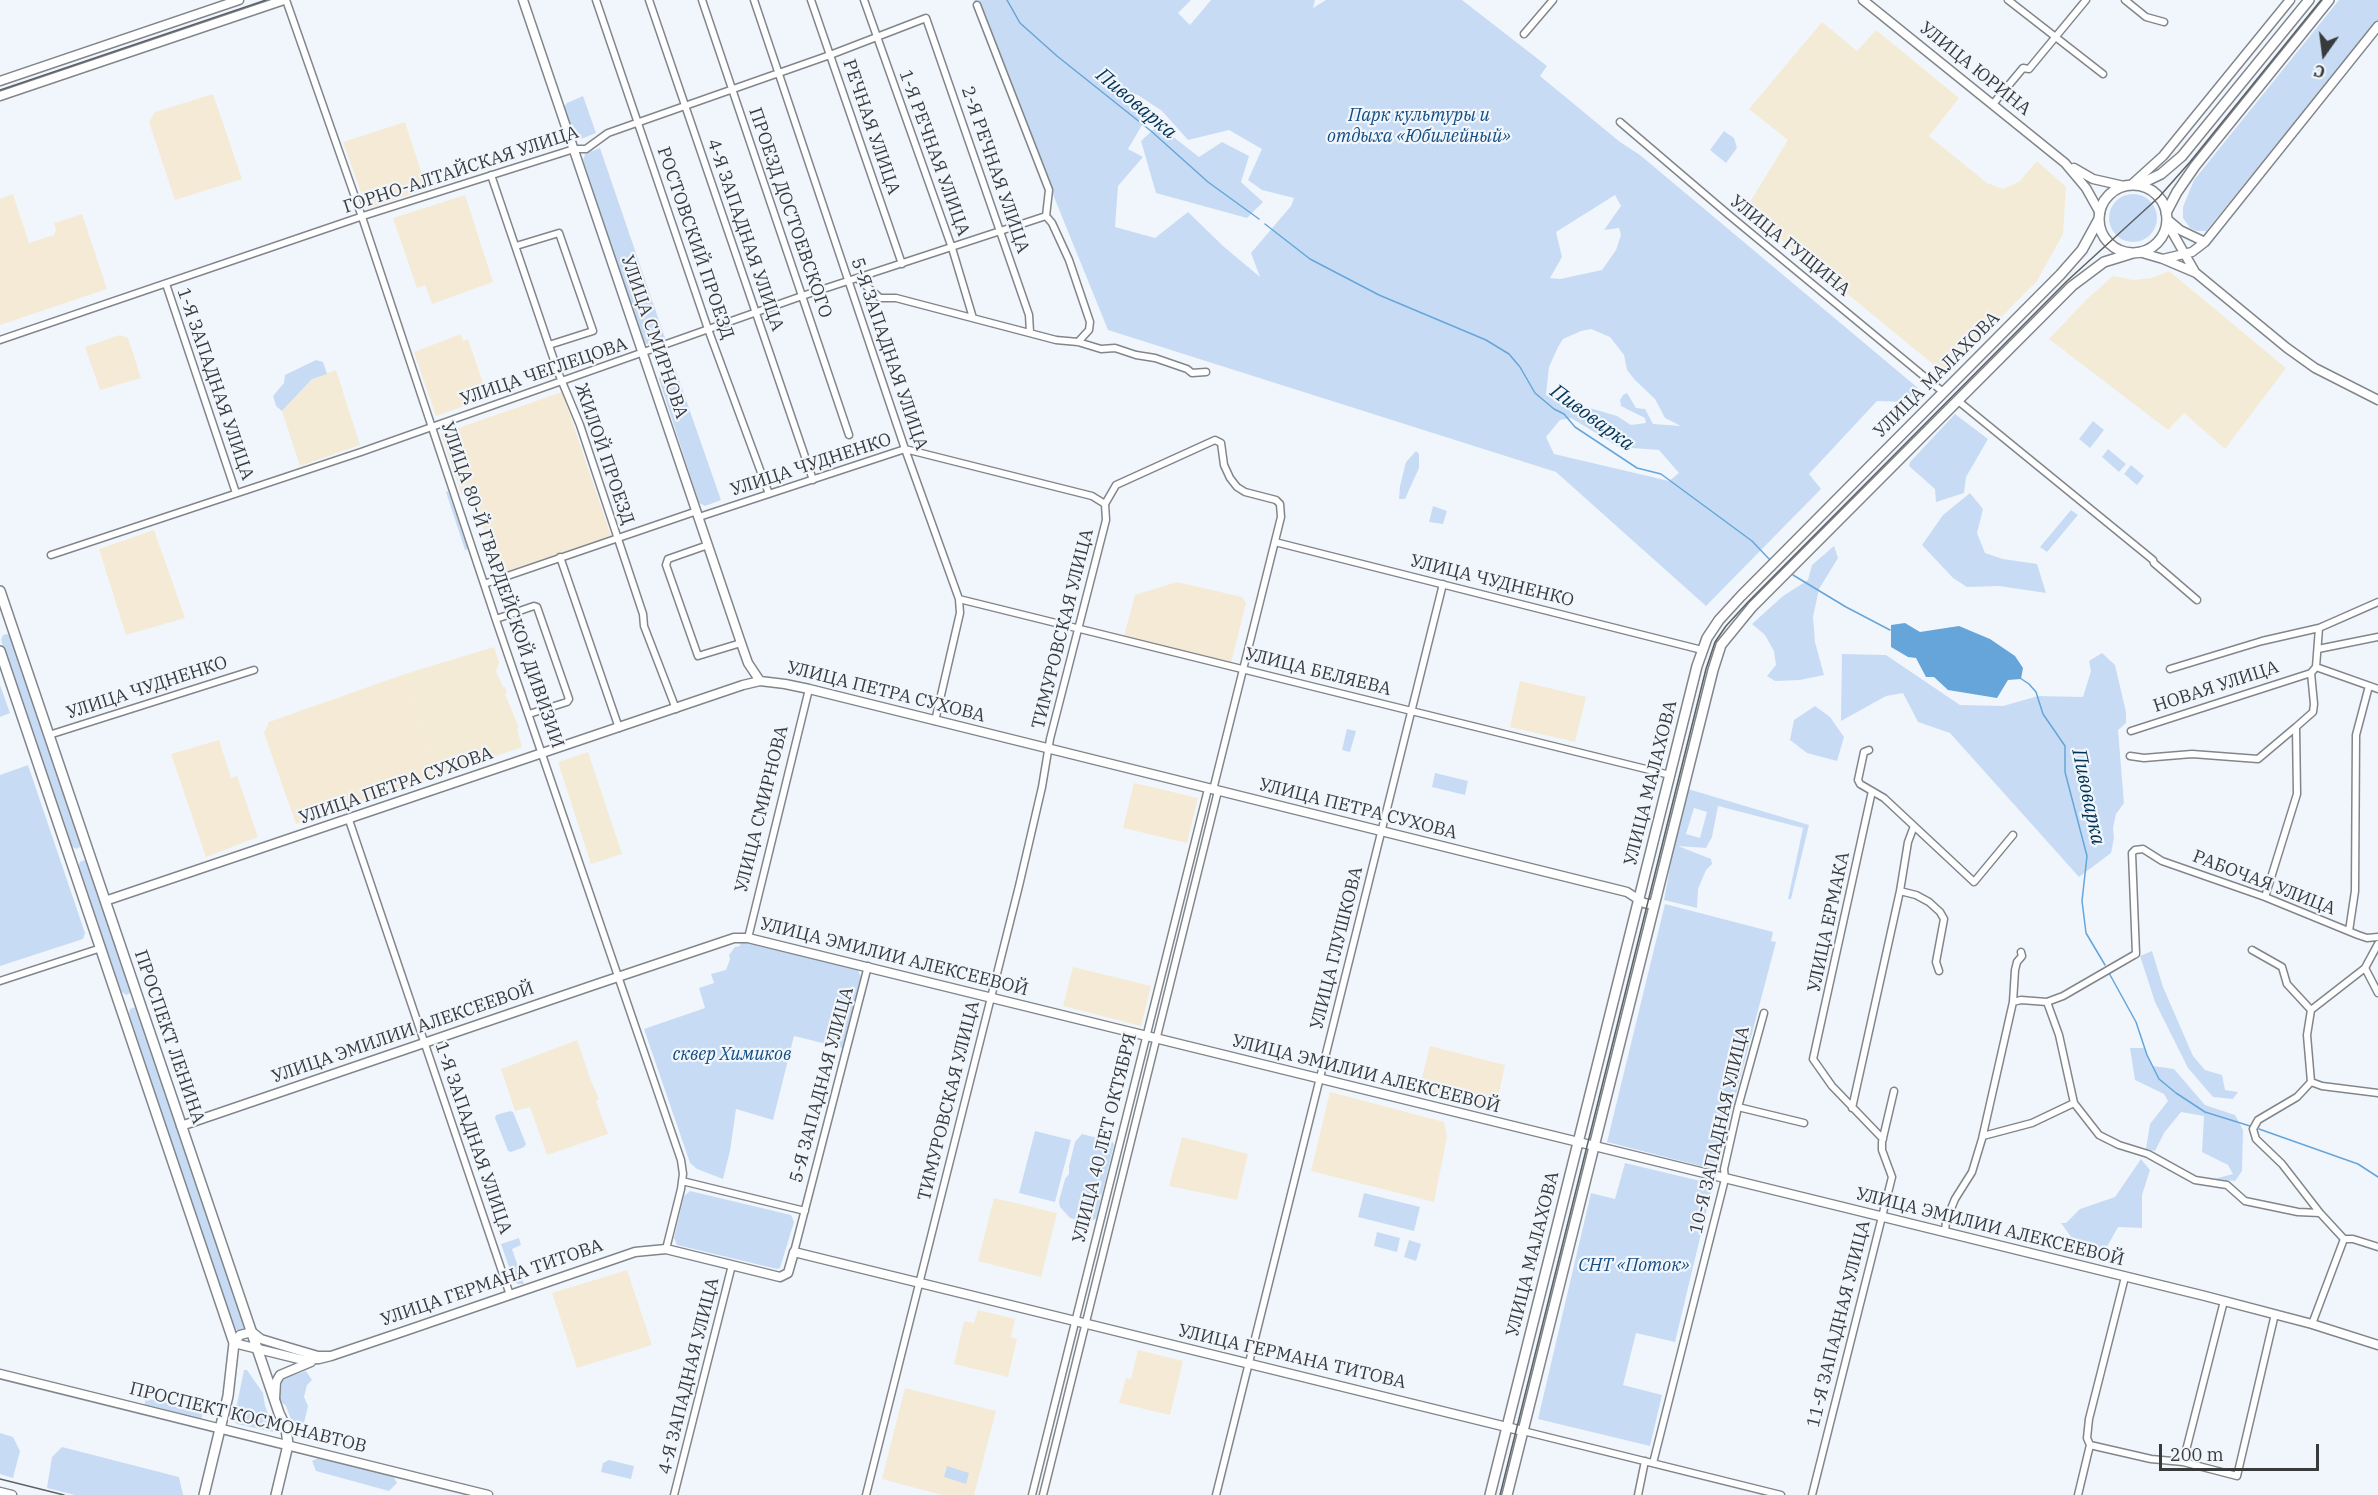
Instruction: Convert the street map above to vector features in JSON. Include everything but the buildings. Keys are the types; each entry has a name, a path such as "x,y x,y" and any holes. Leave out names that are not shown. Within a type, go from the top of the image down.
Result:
{"main road":[{"path":"2309,0 2182,156 2161,174 2108,196 2099,216 2101,230 2109,243 2120,250 2136,252 2146,250 2158,242 2177,192 2195,166 2329,0"},
{"path":"2131,186 2157,195 2167,218"},
{"name":"УЛИЦА МАЛАХОВА","path":"1490,1495 1638,899 1702,650 1711,630 1741,596 2082,250 2099,216"},
{"name":"УЛИЦА МАЛАХОВА","path":"1507,1495 1713,670 1726,637 1957,400 2084,275 2104,262 2136,252"},
{"name":"ПРОСПЕКТ ЛЕНИНА","path":"0,591 7,627 49,735 275,1402 286,1428 288,1445 276,1495"},
{"name":"ПРОСПЕКТ ЛЕНИНА","path":"0,651 234,1343 230,1383 204,1495"},
{"path":"70,857 88,852"},
{"path":"120,1005 138,999"}],"street":[{"path":"0,81 239,0"},
{"path":"0,96 285,0"},
{"name":"УЛИЦА 80-Й ГВАРДЕЙСКОЙ ДИВИЗИИ","path":"285,0 362,217 484,584 681,1160 682,1181"},
{"name":"УЛИЦА СМИРНОВА","path":"523,0 741,643 748,663 760,681"},
{"name":"РОСТОВСКИЙ ПРОЕЗД","path":"596,0 708,329 769,494"},
{"name":"4-Я ЗАПАДНАЯ УЛИЦА","path":"649,0 813,480"},
{"name":"ПРОЕЗД ДОСТОЕВСКОГО","path":"702,0 849,435"},
{"name":"5-Я ЗАПАДНАЯ УЛИЦА","path":"754,0 905,449 958,599 960,613 935,720"},
{"name":"РЕЧНАЯ УЛИЦА","path":"811,0 902,264"},
{"name":"1-Я РЕЧНАЯ УЛИЦА","path":"864,0 952,248 973,318"},
{"path":"1524,34 1553,0"},
{"name":"УЛИЦА ЮРИНА","path":"1863,0 2066,164 2093,179 2131,186"},
{"path":"2008,0 2103,74"},
{"path":"1993,104 2023,68 2029,69 2086,0"},
{"path":"2125,0 2146,17 2164,22"},
{"path":"2131,186 2168,151 2290,0"},
{"path":"977,5 1049,190 1046,216 1052,223 1069,260 1090,322 1089,330 1078,342"},
{"name":"ГОРНО-АЛТАЙСКАЯ УЛИЦА","path":"0,340 362,217 574,149 586,149 608,134 830,55 926,18"},
{"name":"2-Я РЕЧНАЯ УЛИЦА","path":"926,18 1029,315 1030,332"},
{"path":"2163,259 2192,252 2205,242 2378,26"},
{"name":"УЛИЦА ГУЩИНА","path":"1620,122 1943,392"},
{"name":"УЛИЦА ЮРИНА","path":"2066,164 2086,188 2099,216"},
{"name":"ЖИЛОЙ ПРОЕЗД","path":"492,176 549,345 580,425 643,614 644,626 676,709"},
{"name":"УЛИЦА ЧЕГЛЕЦОВА","path":"51,555 236,493 250,491 642,355 802,296 1046,216"},
{"path":"2167,218 2180,230 2205,242"},
{"path":"2167,218 2196,273"},
{"path":"516,246 559,233 593,331 549,345"},
{"path":"2136,252 2163,259 2196,273 2307,362 2339,382 2378,400"},
{"path":"857,278 880,298 896,298 1056,340 1078,342 1101,349 1115,348 1155,358 1192,373 1206,372"},
{"name":"1-Я ЗАПАДНАЯ УЛИЦА","path":"166,284 236,493"},
{"path":"1957,400 2153,560 2154,564 2196,600"},
{"name":"УЛИЦА 40 ЛЕТ ОКТЯБРЯ","path":"1042,1495 1156,1038 1213,790 1281,518 1280,504 1276,500 1245,492 1237,487 1224,465 1221,443 1215,440 1116,485 1105,504"},
{"name":"УЛИЦА ЧУДНЕНКО","path":"484,584 560,557 769,494 905,449 1092,496 1105,504"},
{"name":"ТИМУРОВСКАЯ УЛИЦА","path":"866,1495 1040,798 1048,749 1106,520 1105,504"},
{"name":"УЛИЦА ЧУДНЕНКО","path":"1275,542 1702,650"},
{"path":"708,545 668,559 666,565 698,656 741,643"},
{"path":"560,557 619,728"},
{"name":"УЛИЦА ГЛУШКОВА","path":"1216,1495 1443,584"},
{"name":"УЛИЦА БЕЛЯЕВА","path":"958,599 1670,775"},
{"path":"2170,669 2262,641 2319,628 2378,602"},
{"path":"496,619 534,606 540,617 568,699 567,702 529,714"},
{"path":"2130,756 2144,758 2192,754 2258,759 2313,712 2311,673 2316,667 2319,628"},
{"path":"2318,650 2378,637"},
{"path":"2316,667 2378,689"},
{"name":"УЛИЦА ЧУДНЕНКО","path":"49,735 254,670"},
{"name":"НОВАЯ УЛИЦА","path":"2131,731 2311,673"},
{"name":"УЛИЦА ПЕТРА СУХОВА","path":"105,901 760,681 809,689 1627,891 1638,899 1654,905"},
{"path":"2349,932 2355,891 2356,735 2369,686"},
{"name":"УЛИЦА СМИРНОВА","path":"748,938 809,689"},
{"path":"2265,897 2297,794 2296,727"},
{"path":"1869,750 1864,752 1858,780 1864,788 1884,798 1974,882 2013,835"},
{"name":"УЛИЦА 40 ЛЕТ ОКТЯБРЯ","path":"1032,1495 1146,1036 1213,790"},
{"name":"УЛИЦА ЕРМАКА","path":"1852,1108 1832,1086 1813,1059 1872,791"},
{"name":"1-Я ЗАПАДНАЯ УЛИЦА","path":"350,820 510,1295"},
{"path":"1883,1139 1852,1108 1900,891 1908,842 1914,826"},
{"name":"РАБОЧАЯ УЛИЦА","path":"2047,1002 2063,996 2136,954 2132,853 2135,850 2143,849 2162,861 2265,897 2349,932 2367,938 2378,937"},
{"path":"1900,891 1916,895 1929,902 1944,919 1936,962 1938,971"},
{"name":"УЛИЦА ЭМИЛИИ АЛЕКСЕЕВОЙ","path":"182,1126 734,938 748,938 2223,1301 2312,1324 2378,1345"},
{"path":"2312,1082 2307,1035 2311,1010 2365,968 2378,944"},
{"path":"0,981 101,948"},
{"path":"2252,950 2282,967 2288,984 2311,1010"},
{"path":"1945,1232 1946,1221 1955,1199 1972,1172 1983,1136 2013,1002 2015,970 2022,956 2021,952"},
{"name":"5-Я ЗАПАДНАЯ УЛИЦА","path":"805,1211 868,966"},
{"path":"2365,968 2378,993"},
{"path":"2013,1002 2021,1000 2047,1002 2060,1035 2074,1103 2099,1135 2148,1154 2195,1180 2227,1185 2245,1201 2298,1212 2320,1213"},
{"name":"10-Я ЗАПАДНАЯ УЛИЦА","path":"1653,1463 1725,1179 1738,1107 1764,1013"},
{"path":"2312,1082 2322,1086 2378,1093"},
{"path":"2312,1082 2297,1097 2258,1120 2253,1129 2256,1139 2282,1164 2320,1213 2344,1239 2353,1239 2378,1247"},
{"name":"11-Я ЗАПАДНАЯ УЛИЦА","path":"1812,1495 1892,1177 1882,1150 1894,1091"},
{"path":"1983,1136 2032,1123 2074,1103"},
{"path":"1738,1107 1804,1123"},
{"path":"666,1249 682,1181 805,1211"},
{"name":"УЛИЦА ГЕРМАНА ТИТОВА","path":"319,1359 634,1252 666,1249 785,1276 805,1211"},
{"path":"2312,1324 2344,1239"},
{"name":"УЛИЦА ГЕРМАНА ТИТОВА","path":"794,1252 1781,1495"},
{"name":"4-Я ЗАПАДНАЯ УЛИЦА","path":"674,1495 732,1265"},
{"path":"2078,1495 2090,1445 2087,1438 2089,1419 2125,1277"},
{"path":"2183,1462 2223,1301"},
{"path":"2090,1445 2151,1459 2183,1462 2237,1476 2275,1314"},
{"path":"319,1359 303,1360 234,1343 240,1335 252,1332 261,1339 283,1346 318,1356 331,1356"},
{"path":"275,1402 276,1382 280,1375 319,1359"},
{"name":"ПРОСПЕКТ КОСМОНАВТОВ","path":"0,1374 488,1495"},
{"path":"1638,1495 1645,1461"},
{"path":"0,1492 12,1495"}],"shaded area":[{"path":"1822,22 1857,51 1876,30 1959,98 1929,136 1987,183 2003,189 2019,182 2037,161 2066,187 2063,234 2037,281 1945,374 1745,210 1788,140 1749,109"},
{"path":"213,94 242,179 175,200 149,122 155,112"},
{"path":"405,122 427,189 367,209 343,142"},
{"path":"13,194 29,243 54,235 56,230 54,223 82,214 107,289 0,325 0,199"},
{"path":"465,195 493,282 432,304 425,285 417,288 393,218"},
{"path":"2169,271 2286,368 2225,449 2184,413 2168,430 2049,339 2087,299 2113,276 2133,280 2152,278"},
{"path":"461,334 463,341 468,339 488,398 436,416 414,352"},
{"path":"120,335 128,338 141,378 100,390 85,347"},
{"path":"336,370 360,445 300,466 282,411 312,379"},
{"path":"562,392 611,536 498,574 471,492 462,495 441,434"},
{"path":"154,530 185,618 126,635 99,549"},
{"path":"1177,582 1242,597 1246,603 1231,663 1124,636 1135,595"},
{"path":"494,647 499,662 496,671 507,692 505,694 519,728 517,729 522,747 439,776 405,674"},
{"path":"405,674 439,776 296,824 264,733 269,722"},
{"path":"1520,681 1586,697 1575,742 1510,727"},
{"path":"219,740 231,778 237,776 258,837 206,857 171,754"},
{"path":"588,752 622,854 591,864 558,762"},
{"path":"1134,783 1198,798 1187,843 1123,828"},
{"path":"1073,967 1151,986 1141,1026 1063,1006"},
{"path":"577,1040 599,1099 596,1101 608,1134 547,1155 530,1107 515,1111 501,1069"},
{"path":"1430,1046 1505,1065 1495,1112 1418,1093"},
{"path":"1330,1092 1444,1122 1447,1137 1434,1202 1311,1171"},
{"path":"1182,1137 1248,1154 1237,1200 1169,1186"},
{"path":"994,1198 1057,1213 1041,1277 978,1261"},
{"path":"627,1270 652,1345 577,1368 552,1293"},
{"path":"978,1310 1015,1319 1011,1337 1017,1339 1008,1377 954,1364 964,1321 974,1323"},
{"path":"1138,1350 1183,1361 1170,1415 1119,1403 1126,1378 1131,1379"},
{"path":"905,1388 996,1411 974,1495 942,1495 882,1479"}],"green space":[{"name":"Парк культуры и отдыха «Юбилейный»","path":"974,0 1191,0 1178,13 1190,25 1211,0 1315,0 1313,8 1326,0 1462,0 1547,66 1540,76 1620,142 1640,155 1918,388 1906,402 1877,401 1809,474 1821,489 1706,606 1556,472 1108,330","holes":["1114,89 1138,95 1162,111 1188,140 1229,130 1262,149 1248,180 1262,190 1294,198 1291,206 1251,253 1260,277 1188,212 1155,238 1115,227 1118,186 1143,157 1128,149 1145,120","1615,195 1621,206 1604,230 1619,228 1621,235 1616,250 1602,270 1560,279 1550,278 1562,257 1556,232","1591,329 1610,337 1624,355 1627,370 1655,399 1665,418 1681,426 1653,424 1645,409 1636,408 1627,393 1620,400 1621,406 1645,418 1646,423 1631,425 1617,416 1546,395 1549,367 1558,347 1563,339","1571,418 1619,447 1659,450 1679,473 1669,481 1554,454 1546,437 1560,420"]},
{"path":"2339,0 2378,0 2378,20 2206,231 2190,228 2183,218 2183,207 2194,180"},
{"path":"583,96 596,133 581,139 575,137 564,107 567,103"},
{"path":"1158,125 1199,157 1222,142 1249,156 1241,182 1263,202 1247,218 1156,193 1141,141"},
{"path":"1724,131 1734,138 1737,148 1726,163 1710,150"},
{"path":"600,148 665,338 647,344 641,343 583,160 585,154"},
{"path":"2133,194 2150,201 2157,218 2150,235 2133,242 2116,235 2109,218 2116,201"},
{"path":"316,360 323,362 327,374 312,379 282,411 276,406 273,396 284,383 285,375"},
{"path":"675,368 721,500 705,506 699,503 659,379 661,373"},
{"path":"1955,414 1988,439 1966,477 1964,493 1936,502 1935,489 1909,466 1910,462"},
{"path":"2093,421 2104,430 2090,448 2079,439"},
{"path":"2108,449 2126,464 2119,472 2102,457"},
{"path":"1416,451 1419,454 1419,468 1405,499 1399,499 1406,462"},
{"path":"2131,465 2144,476 2137,485 2124,474"},
{"path":"448,491 468,549 465,550 446,492"},
{"path":"1970,493 1983,509 1977,533 1985,553 2003,559 2037,564 2046,593 1999,586 1967,587 1953,578 1922,545 1943,515"},
{"path":"1433,506 1447,511 1443,524 1429,522"},
{"path":"2071,510 2078,515 2047,552 2040,547"},
{"path":"1834,546 1838,558 1819,589 1813,617 1815,642 1824,675 1800,680 1775,681 1767,676 1776,665 1774,651 1765,635 1752,624 1783,596 1808,580 1812,565"},
{"path":"3,635 11,636 82,842 76,849 71,846 1,640"},
{"path":"2102,653 2115,665 2126,712 2126,723 2118,730 2124,803 2116,814 2111,853 2079,877 1950,733 1918,722 1903,693 1886,696 1841,721 1842,654 1886,655 1960,705 2003,706 2038,696 2083,697 2091,671 2089,661"},
{"path":"0,685 10,713 0,717"},
{"path":"1815,706 1830,717 1844,737 1837,761 1807,753 1790,740 1794,720"},
{"path":"1347,729 1356,731 1350,752 1342,750"},
{"path":"28,765 85,933 83,939 0,966 0,775"},
{"path":"1435,773 1468,781 1465,795 1432,787"},
{"path":"1688,789 1809,825 1791,899 1788,899 1803,828 1718,806 1712,837 1706,848 1678,846 1711,859 1712,864 1706,870 1698,889 1697,908 1664,900 1675,840","holes":["1694,808 1707,812 1700,838 1686,834"]},
{"path":"84,860 89,863 132,987 131,993 126,995 121,991 78,867"},
{"path":"1665,904 1773,932 1771,941 1776,942 1716,1170 1607,1142"},
{"name":"сквер Химиков","path":"740,942 857,968 861,977 843,1048 794,1036 773,1120 736,1109 723,1179 697,1169 690,1163 644,1029 705,1008 699,988 714,983 711,974 726,970 729,955 735,947 740,946"},
{"path":"2152,951 2163,987 2193,1056 2205,1070 2222,1075 2225,1090 2238,1092 2233,1099 2213,1097 2188,1068 2155,1002 2140,956"},
{"path":"135,1007 139,1010 245,1325 243,1330 239,1331 234,1328 129,1014 130,1009"},
{"path":"2130,1048 2144,1048 2153,1066 2174,1069 2205,1105 2235,1115 2243,1130 2242,1171 2235,1181 2214,1179 2233,1174 2228,1165 2202,1152 2204,1116 2181,1112 2164,1133 2155,1151 2146,1149 2150,1124 2168,1101 2164,1094 2135,1080"},
{"path":"513,1112 526,1144 511,1152 508,1151 495,1118 496,1115"},
{"path":"1035,1131 1071,1140 1055,1202 1019,1193"},
{"path":"1082,1134 1113,1142 1114,1145 1096,1219 1086,1222 1070,1218 1060,1207 1059,1201 1065,1179 1069,1174 1075,1142"},
{"path":"2141,1159 2150,1170 2142,1195 2142,1228 2118,1227 2103,1254 2085,1256 2061,1223 2066,1223 2080,1209 2115,1197"},
{"name":"СНТ «Поток»","path":"1625,1163 1713,1184 1675,1342 1636,1333 1623,1385 1662,1395 1650,1446 1538,1419 1591,1193 1615,1199"},
{"path":"690,1191 791,1215 794,1222 780,1268 677,1245 674,1238 684,1196"},
{"path":"1364,1193 1420,1207 1414,1231 1358,1217"},
{"path":"1377,1232 1400,1238 1397,1252 1374,1246"},
{"path":"519,1238 521,1245 512,1249 524,1284 514,1282 501,1244"},
{"path":"1409,1240 1421,1244 1416,1261 1404,1257"},
{"path":"244,1370 247,1370 263,1393 265,1406 274,1427 273,1432 237,1424 231,1419 230,1415 237,1404"},
{"path":"306,1371 312,1380 307,1385 304,1397 308,1406 304,1423 296,1435 291,1429 292,1422 286,1406 280,1401 278,1393 281,1390 282,1381"},
{"path":"146,1398 203,1412 201,1421 144,1407"},
{"path":"0,1433 13,1437 20,1451 13,1478 0,1474"},
{"path":"62,1447 179,1477 183,1495 75,1495 47,1488 52,1457"},
{"path":"320,1457 393,1476 397,1483 389,1491 316,1471 312,1461"},
{"path":"609,1460 634,1466 631,1479 601,1472 603,1463"},
{"path":"947,1466 969,1473 966,1484 944,1477"}],"water":[{"path":"1905,623 1920,632 1959,626 1990,639 2015,656 2023,668 2021,679 2008,680 1997,698 1948,690 1934,677 1926,677 1916,658 1908,657 1891,647 1891,625"}],"waterway":[{"name":"Пивоварка","path":"1007,0 1020,23 1057,56 1151,131 1208,182 1259,219"},
{"name":"Пивоварка","path":"1265,224 1310,259 1379,295 1486,340 1509,354 1520,367 1535,393 1554,409 1564,414 1575,427 1637,468 1661,474 1752,541 1771,561"},
{"name":"Пивоварка","path":"1793,575 1890,630"},
{"name":"Пивоварка","path":"2020,678 2036,692 2043,714 2065,746 2065,772 2087,856 2082,901 2086,933 2105,965"},
{"name":"Пивоварка","path":"2109,973 2136,1022 2147,1055 2159,1079 2205,1112 2250,1126"},
{"name":"Пивоварка","path":"2259,1129 2358,1164 2378,1177"}],"tram line":[{"path":"0,90 266,0"},
{"path":"1500,1495 1706,669 1715,642 1748,602 2067,281 2159,197 2321,0"},
{"path":"0,1479 64,1495"}]}
